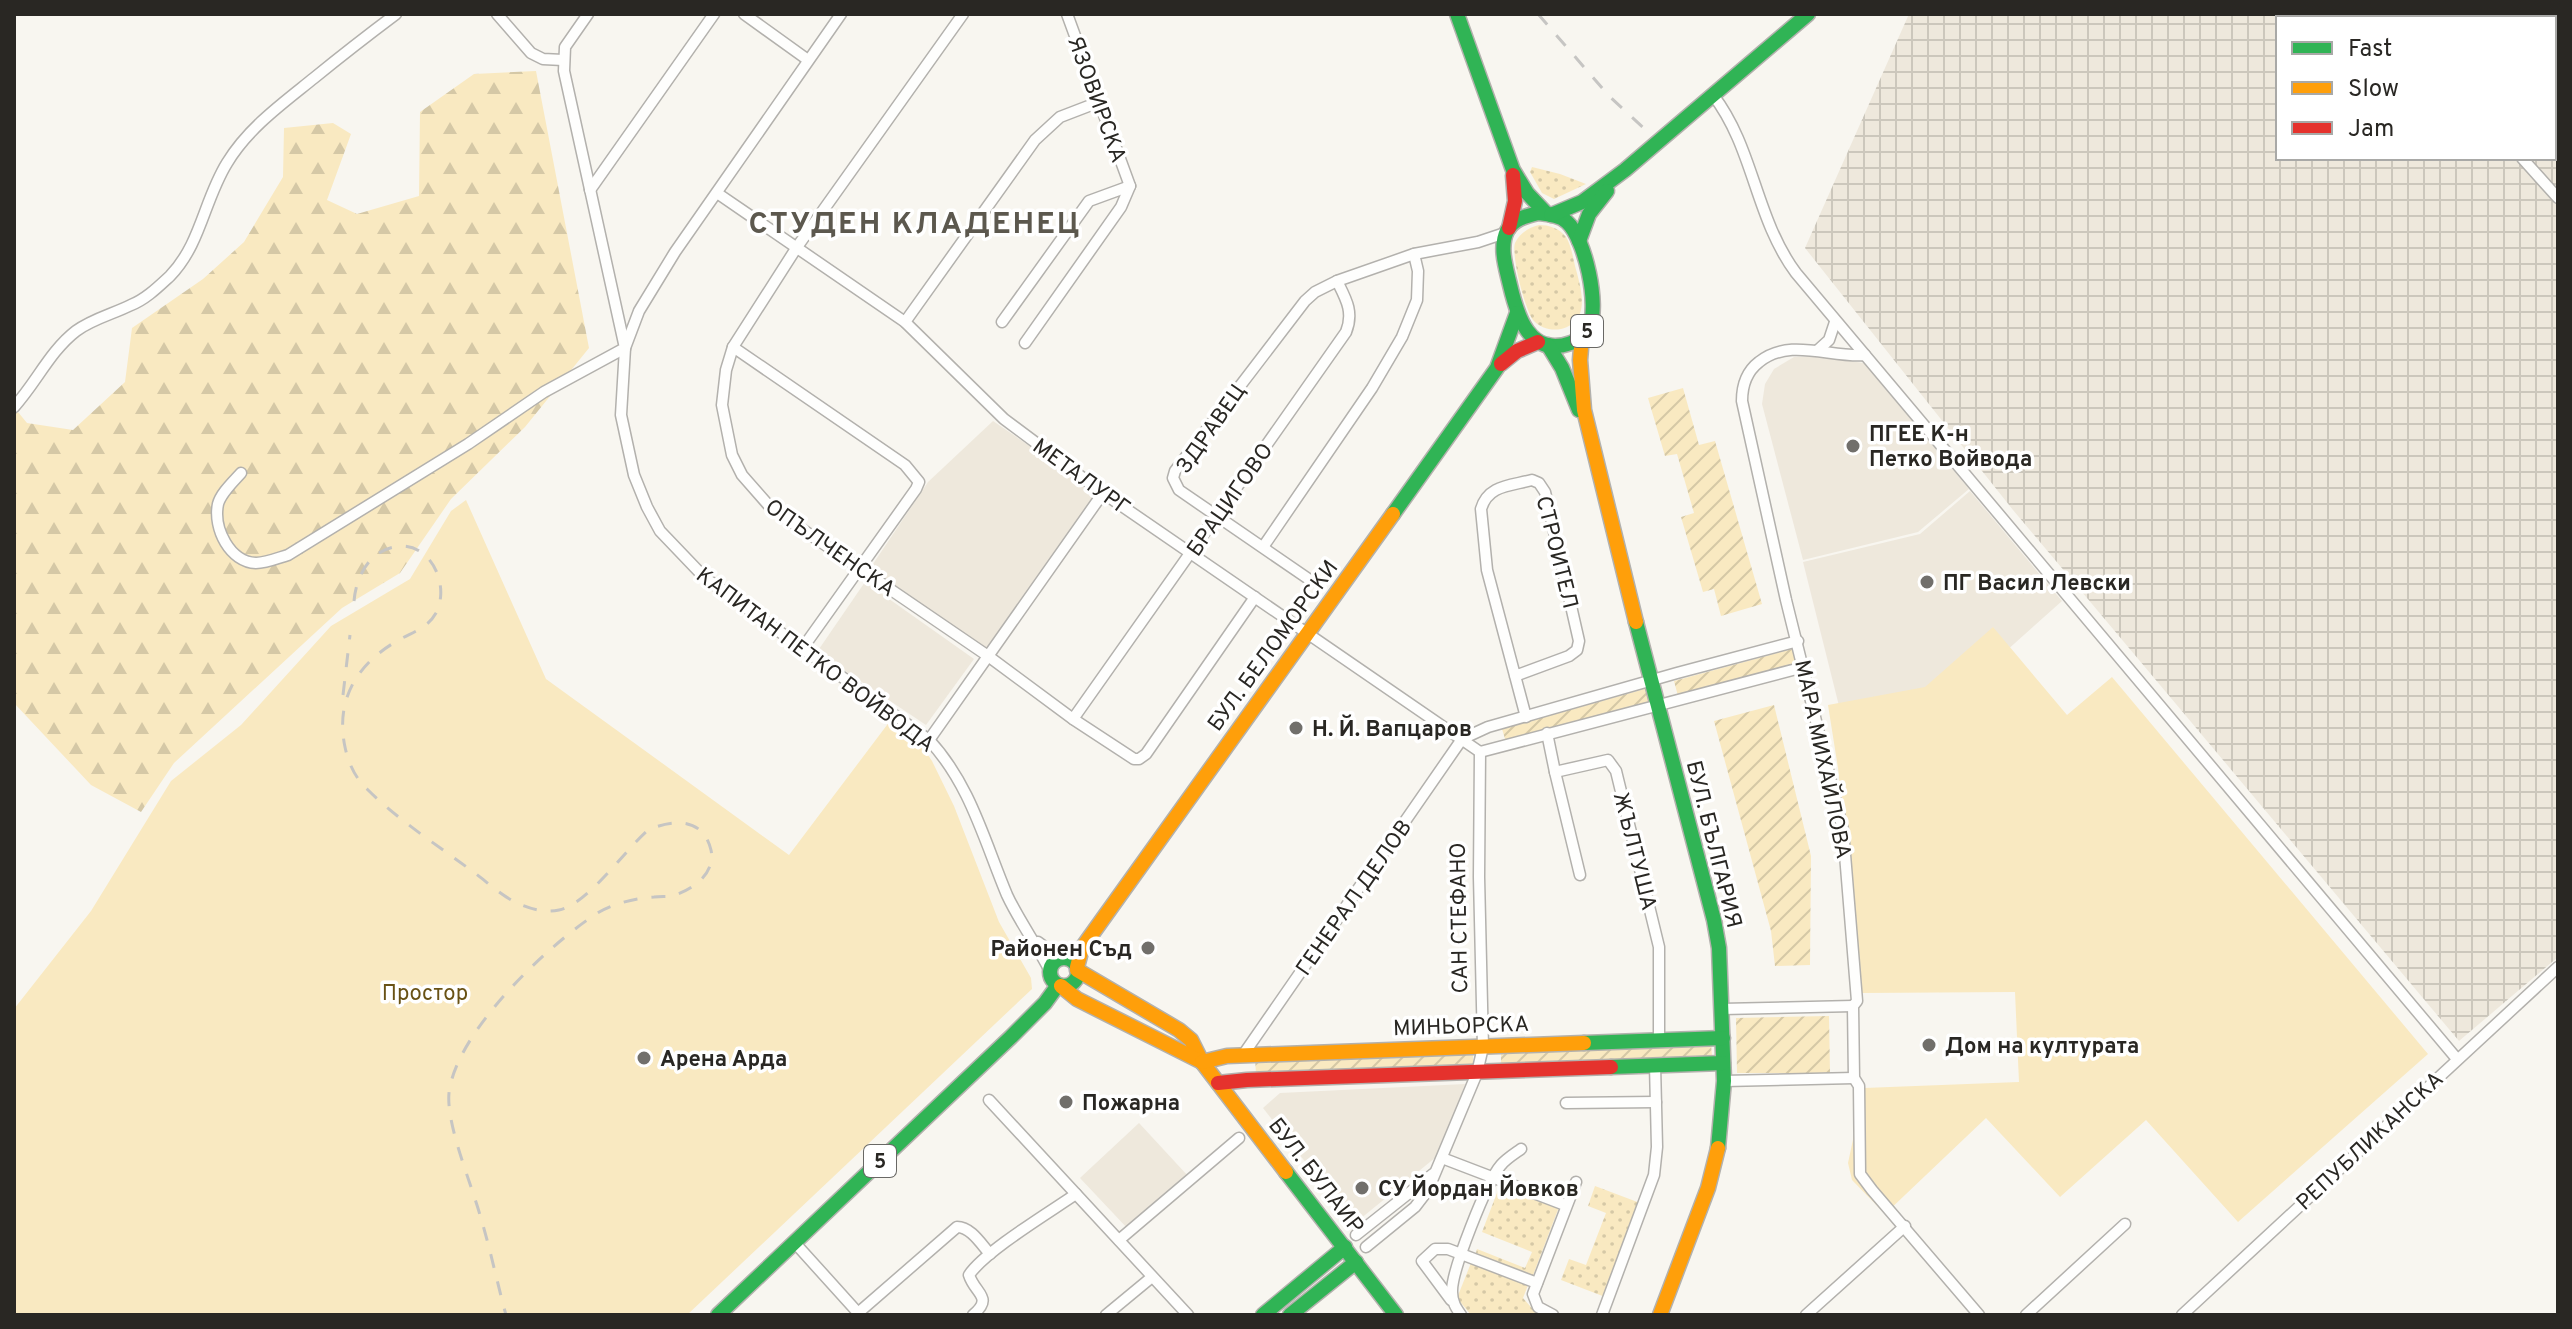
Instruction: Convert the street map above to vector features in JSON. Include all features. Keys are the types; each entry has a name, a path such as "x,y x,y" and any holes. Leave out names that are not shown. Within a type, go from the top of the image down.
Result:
{"main road":[{"path":"1457,14 1513,170 1527,193 1549,214 1566,222 1579,241"},
{"path":"1507,230 1526,216 1549,214 1582,202 1625,170 1808,14"},
{"path":"1507,230 1515,201 1513,170"},
{"path":"1579,241 1589,214 1625,170"},
{"name":"5","path":"1507,230 1502,252 1517,313 1526,331 1543,344 1565,345 1588,329 1593,310 1579,241"},
{"name":"БУЛ. БЕЛОМОРСКИ","path":"1077,969 1082,948 1497,368 1517,313"},
{"name":"БУЛ. БЪЛГАРИЯ","path":"1582,336 1579,368 1589,432 1719,948 1724,1081 1720,1142 1708,1188 1660,1315"},
{"name":"БУЛ. БЪЛГАРИЯ","path":"1543,344 1568,380 1589,432"},
{"name":"БУЛ. БЕЛОМОРСКИ","path":"1497,368 1517,351 1543,344"},
{"name":"БУЛ. БЕЛОМОРСКИ","path":"1062,959 1082,948"},
{"path":"1062,959 1072,961 1077,969"},
{"name":"5","path":"1050,971 1052,965 1062,959"},
{"name":"5","path":"718,1315 1011,1037 1060,986 1073,983 1077,969"},
{"name":"БУЛ. БУЛАИР","path":"1077,969 1185,1034 1202,1062 1396,1315"},
{"path":"1050,971 1051,979 1060,986"},
{"name":"БУЛ. БУЛАИР","path":"1060,986 1077,999 1202,1062"},
{"name":"МИНЬОРСКА","path":"1202,1062 1216,1057 1243,1055 1723,1038"},
{"path":"1218,1083 1723,1063"},
{"path":"1263,1315 1345,1247"},
{"path":"1290,1315 1356,1262"}],"street":[{"path":"14,407 51,357 75,332 94,320 134,304 171,275 191,250 216,181 228,160 254,129 283,102 396,14"},
{"path":"497,14 531,53 543,59 563,60"},
{"path":"241,473 218,502 220,525 228,547 241,559 259,563 288,555 468,444 544,392 625,348 563,60 565,47 588,14"},
{"path":"590,190 714,14"},
{"path":"744,14 808,60"},
{"name":"КАПИТАН ПЕТКО ВОЙВОДА","path":"841,14 675,252 639,311 625,348 621,415 625,442 634,475 653,519 680,554 704,577 929,740 949,764 964,790 1007,895 1050,971"},
{"name":"ОПЪЛЧЕНСКА","path":"963,14 797,247 733,347 726,370 722,405 732,455 742,475 771,508 988,656 1073,719 1129,756 1139,759 1146,754 1255,597"},
{"name":"ЯЗОВИРСКА","path":"1025,343 1121,207 1130,186 1067,14"},
{"path":"1713,95 1733,123 1761,206 1783,255 1835,322 2457,1059"},
{"path":"905,322 1035,140 1060,117 1099,102"},
{"path":"2524,160 2558,198"},
{"path":"1002,322 1089,201 1130,186"},
{"name":"МЕТАЛУРГ","path":"717,193 905,322 1004,419 1103,493 1480,752"},
{"path":"1332,283 1414,254 1478,242 1507,230"},
{"path":"1478,242 1502,252"},
{"path":"1263,547 1372,388 1402,337 1417,300 1418,271 1414,254"},
{"name":"ЗДРАВЕЦ","path":"1310,580 1175,487 1173,478 1175,471 1305,301 1332,283"},
{"name":"БРАЦИГОВО","path":"1073,719 1346,332 1351,315 1349,306 1332,283"},
{"path":"1818,350 1829,340 1835,322"},
{"path":"733,347 905,465 919,482 802,649"},
{"name":"МАРА МИХАЙЛОВА","path":"1865,355 1843,356 1818,350 1786,350 1767,355 1747,375 1742,391 1745,419 1843,830 1857,1001 1853,1006 1854,1078 1859,1086 1860,1174 1979,1315"},
{"name":"СТРОИТЕЛ","path":"1515,676 1569,656 1577,650 1579,641 1545,492 1539,483 1532,480 1491,491 1481,509 1487,570 1515,676 1526,717"},
{"path":"929,740 1103,493"},
{"path":"1462,739 1474,732 1798,641"},
{"path":"1480,752 1804,667"},
{"path":"1547,733 1580,875"},
{"name":"ГЕНЕРАЛ ДЕЛОВ","path":"1243,1055 1462,739"},
{"name":"САН СТЕФАНО","path":"1366,1247 1423,1199 1477,1073 1483,1047 1480,752"},
{"name":"ЖЪЛТУША","path":"1555,772 1608,760 1616,771 1659,947 1659,1039"},
{"name":"КАПИТАН ПЕТКО ВОЙВОДА","path":"1031,935 1062,959"},
{"name":"РЕПУБЛИКАНСКА","path":"2182,1315 2558,967"},
{"path":"1722,1009 1853,1006"},
{"path":"1602,1315 1654,1175 1657,1147 1655,1065"},
{"path":"1724,1081 1854,1078"},
{"path":"989,1100 1188,1315"},
{"path":"1566,1103 1656,1102"},
{"path":"1119,1240 1239,1138"},
{"path":"1458,1310 1453,1284 1461,1255 1493,1178 1501,1165 1521,1149"},
{"path":"1442,1158 1565,1205"},
{"name":"САН СТЕФАНО","path":"1356,1235 1437,1170"},
{"path":"1553,1315 1538,1307 1533,1300 1565,1205 1576,1182"},
{"path":"973,1315 984,1301 969,1275 990,1254 1076,1194"},
{"path":"2026,1315 2125,1224"},
{"path":"1806,1315 1905,1226"},
{"path":"795,1243 859,1314 957,1227 968,1229 990,1254"},
{"path":"1458,1310 1422,1261 1435,1249 1448,1249 1537,1283"},
{"path":"1106,1315 1152,1277"}],"shaded area":[{"path":"1909,14 2558,14 2558,957 2459,1041 2013,510 1805,248"},
{"name":"ПГЕЕ К-н Петко Войвода","path":"1814,356 1864,363 1969,489 1918,532 1803,560 1762,404 1765,384 1774,369 1794,357"},
{"path":"993,421 1097,492 988,655 869,570 928,482"},
{"name":"ПГ Васил Левски","path":"1970,491 2062,601 1967,686 1840,710 1803,562 1920,534"},
{"path":"865,582 974,659 926,725 817,652"},
{"name":"СУ Йордан Йовков","path":"1465,1084 1441,1153 1354,1224 1263,1108 1280,1093"},
{"path":"1139,1123 1188,1176 1129,1230 1080,1178"}],"green space":[{"path":"536,71 589,348 525,427 451,499 400,573 342,608 174,763 141,812 91,785 14,703 14,415 18,412 27,423 73,430 125,382 132,328 203,279 244,242 283,177 284,128 333,123 351,134 327,200 357,214 419,196 420,112 474,74"},
{"path":"1532,167 1586,184 1554,199 1542,193 1530,172"},
{"path":"1539,225 1554,228 1566,237 1580,284 1581,311 1571,325 1561,329 1546,328 1533,320 1517,270 1515,243 1525,231"},
{"path":"1683,388 1699,445 1715,441 1762,604 1721,616 1714,589 1703,592 1681,517 1694,513 1677,454 1665,456 1648,398"},
{"name":"Простор","path":"466,500 546,679 789,855 890,721 920,743 954,806 999,922 1031,978 1032,989 687,1315 14,1315 14,1009 91,911 171,781 241,725 331,626 410,579 451,511"},
{"path":"1993,627 2067,715 2112,677 2428,1054 2238,1222 2146,1120 2060,1197 1986,1118 1885,1214 1852,1180 1848,1163 1864,1088 2019,1082 2015,992 1862,993 1838,768 1828,705 1925,687"},
{"path":"1796,648 1800,663 1678,696 1674,681"},
{"path":"1648,688 1652,702 1506,742 1502,729"},
{"path":"1774,705 1811,856 1810,965 1775,966 1771,931 1714,721"},
{"path":"1829,1016 1830,1073 1737,1073 1736,1018"},
{"path":"1711,1044 1712,1056 1501,1064 1501,1053"},
{"path":"1473,1053 1473,1068 1256,1074 1255,1059"},
{"path":"1500,1185 1559,1207 1532,1278 1475,1256 1477,1249 1525,1268 1532,1252 1482,1232"},
{"path":"1595,1186 1648,1206 1613,1300 1561,1280 1569,1259 1586,1265 1606,1213 1588,1206"},
{"path":"1471,1263 1528,1285 1523,1298 1538,1315 1471,1315 1457,1298"}],"railway":[{"path":"1538,14 1609,96 1650,134"},
{"path":"354,601 365,567 385,550 406,546 427,557 434,566 441,589 436,613 424,627 383,650 360,672 352,685 343,714 345,747 356,775 379,800 504,896 543,911 570,906 594,887 648,830 667,824 694,826 707,839 711,850 712,858 706,873 688,890 672,896 639,899 609,907 553,947 486,1018 455,1069 449,1093 451,1121 484,1227 506,1315"},
{"path":"343,695 350,635"}],"traffic: fast":[{"path":"1457,14 1513,170 1527,193 1546,213"},
{"path":"1551,215 1582,202 1625,170 1808,14"},
{"path":"1579,241 1589,214 1607,191"},
{"path":"1538,213 1561,218 1574,230 1585,257 1592,289 1592,318 1588,331 1574,342 1557,346 1545,344 1527,331 1517,309 1504,258 1505,237 1510,227 1520,219 1538,213"},
{"path":"1393,514 1497,368 1517,313"},
{"path":"1548,345 1562,368 1579,410"},
{"path":"1636,622 1719,948 1724,1081 1718,1148"},
{"path":"1064,958 1074,962 1078,972 1074,982 1064,986 1054,982 1050,972 1054,962 1064,958"},
{"path":"718,1315 1011,1037 1045,1003 1058,985"},
{"path":"1584,1043 1723,1038"},
{"path":"1611,1067 1723,1063"},
{"path":"1286,1172 1396,1315"},
{"path":"1263,1315 1345,1247"},
{"path":"1290,1315 1356,1262"}],"traffic: slow":[{"path":"1582,336 1580,360 1584,410 1636,622"},
{"path":"1077,967 1082,948 1393,514"},
{"path":"1077,970 1191,1040 1202,1062 1286,1172"},
{"path":"1061,986 1077,999 1202,1062"},
{"path":"1202,1062 1227,1056 1584,1043"},
{"path":"1660,1315 1708,1188 1718,1148"}],"traffic: jam":[{"path":"1509,228 1515,201 1513,175"},
{"path":"1501,364 1517,351 1538,342"},
{"path":"1218,1083 1611,1067"}],"place":[{"name":"ПГЕЕ К-н Петко Войвода","path":"1853,446"},
{"name":"ПГ Васил Левски","path":"1927,582"},
{"name":"Н. Й. Вапцаров","path":"1296,728"},
{"name":"Районен Съд","path":"1148,948"},
{"name":"Дом на културата","path":"1929,1045"},
{"name":"Арена Арда","path":"644,1058"},
{"name":"Пожарна","path":"1066,1102"},
{"name":"СУ Йордан Йовков","path":"1362,1188"}],"district":[{"name":"СТУДЕН КЛАДЕНЕЦ","path":"915,223"}]}
